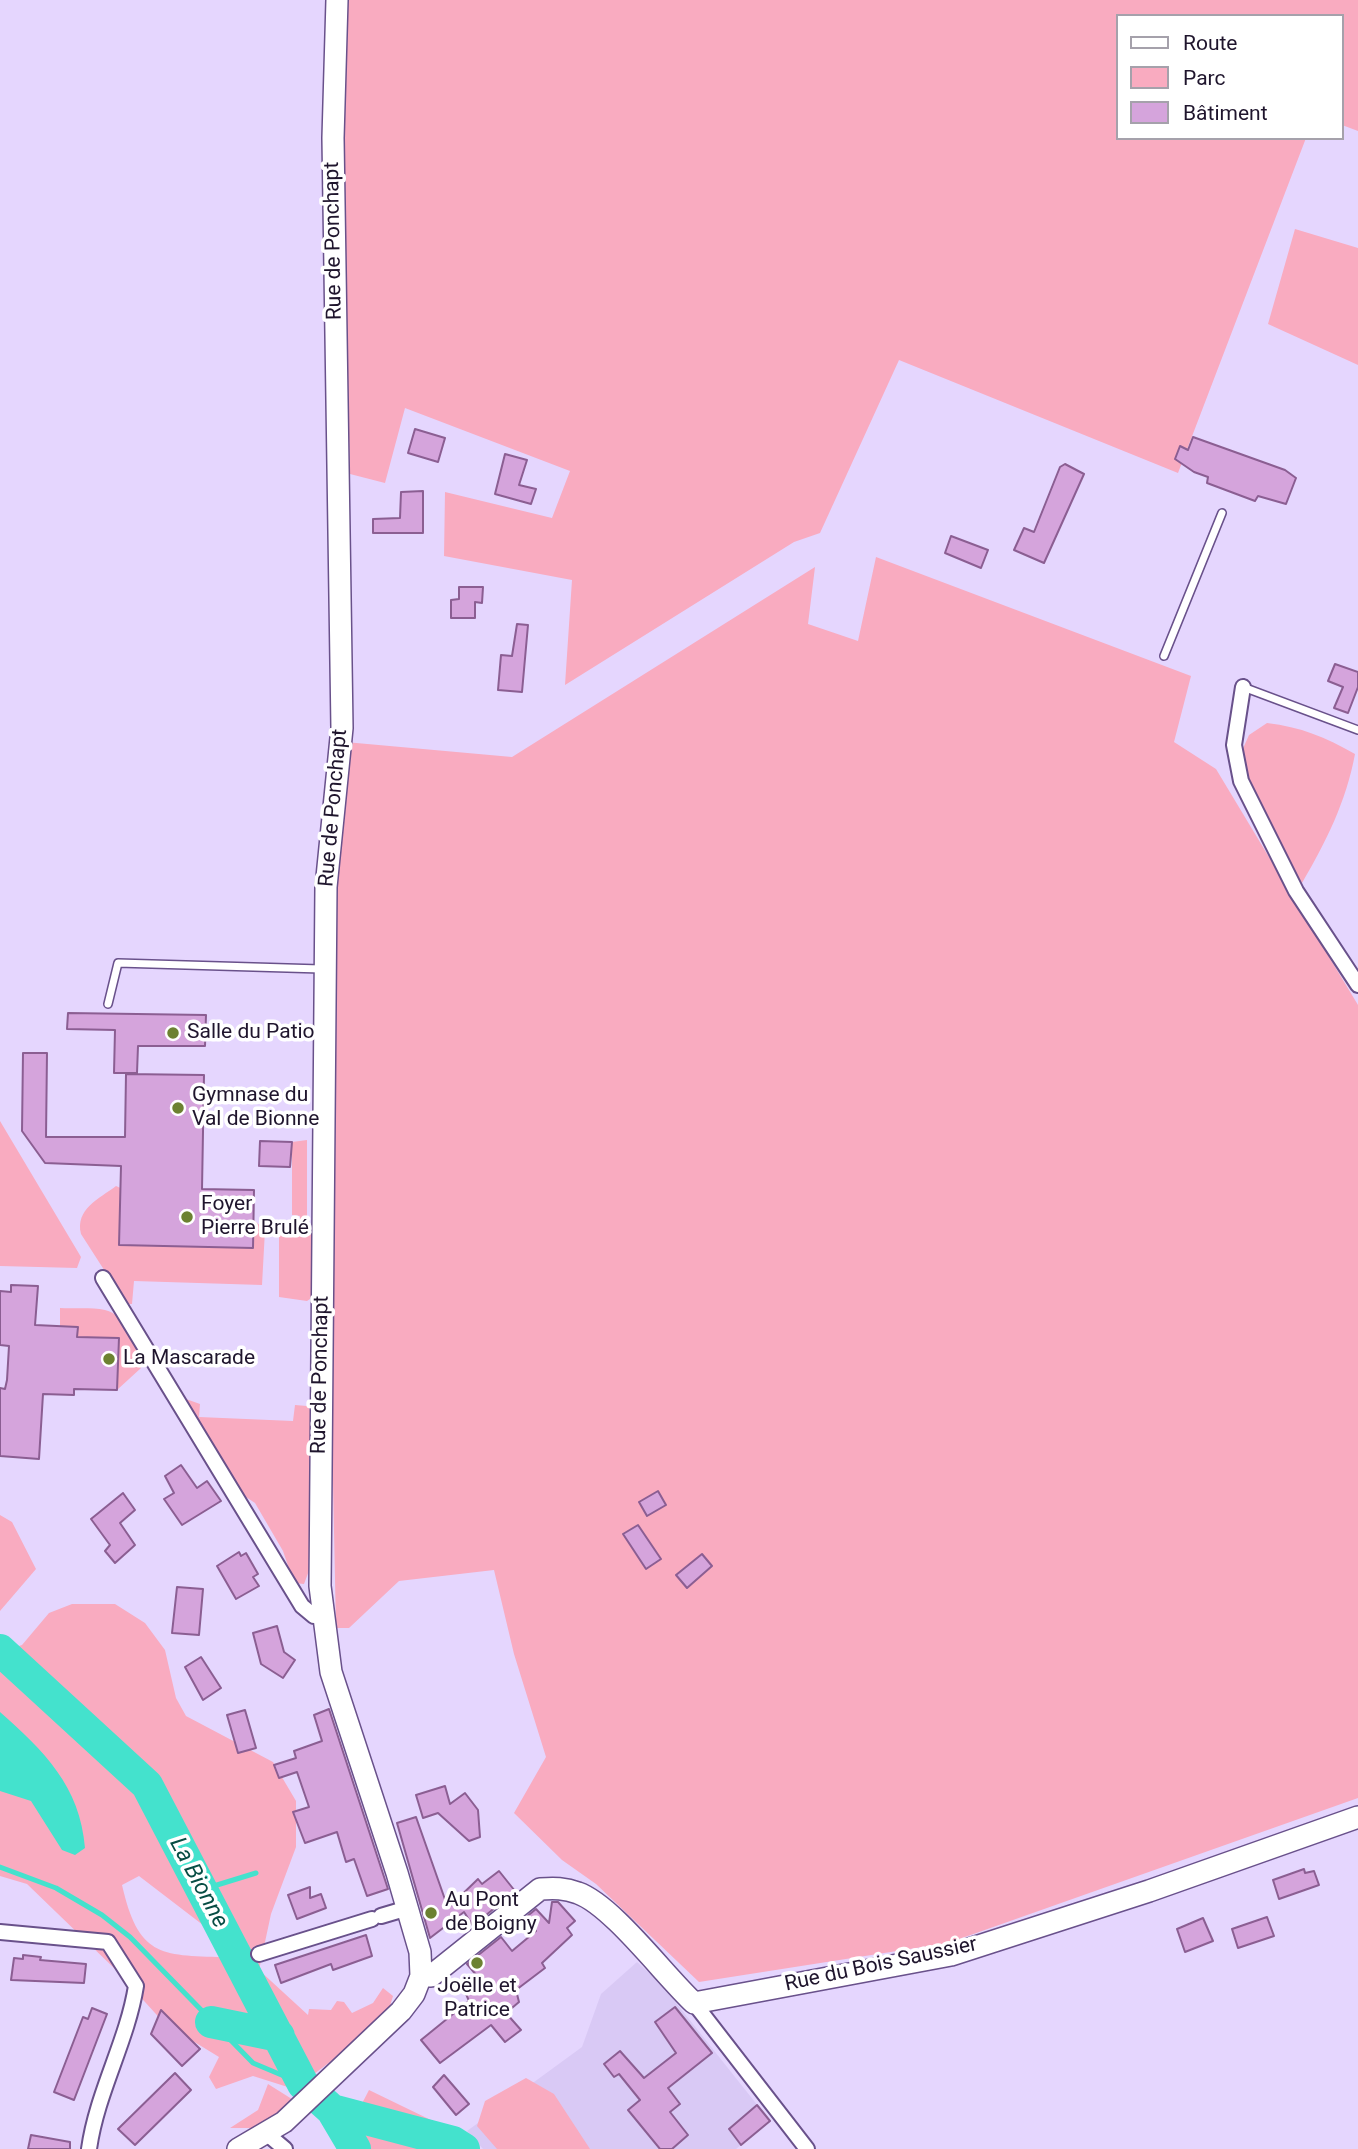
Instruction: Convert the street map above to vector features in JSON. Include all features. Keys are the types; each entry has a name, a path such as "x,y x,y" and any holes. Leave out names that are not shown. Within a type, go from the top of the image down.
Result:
{"street":[{"name":"Rue de Ponchapt","path":"337,0 333,138 342,728 326,887 318,1508 321,1616 331,1672 408,1908 420,1952 421,1976"},
{"path":"1244,687 1234,745 1241,781 1296,891 1358,985"},
{"path":"103,1278 302,1606 314,1616 321,1616"},
{"name":"Rue du Bois Saussier","path":"694,2003 951,1955 1149,1891 1358,1817"},
{"path":"238,2149 266,2133 301,2106 401,2011 414,1994 421,1976 431,1976 540,1889 556,1887 580,1894 606,1912 694,2003 807,2149"},
{"path":"259,1954 408,1908"},
{"path":"0,1932 108,1942 136,1986 132,2013 94,2116 89,2149"},
{"path":"266,2133 285,2149"}],"lane":[{"path":"1164,656 1222,513"},
{"path":"1244,687 1358,730"},
{"path":"108,1004 118,963 326,969"}],"shaded area":[{"path":"0,1712 45,1756 68,1788 82,1826 85,1848 75,1855 62,1850 31,1801 0,1791"},
{"path":"637,1962 674,1995 673,1999 770,2121 736,2149 483,2149 467,2131 582,2047 601,1994"}],"green space":[{"path":"346,0 1358,0 1358,131 1344,126 1344,14 1116,14 1116,140 1305,140 1178,473 899,360 820,533 794,542 565,685 572,580 444,556 445,492 552,518 570,471 405,408 385,483 350,474 341,136"},
{"path":"1295,229 1358,248 1358,365 1268,324"},
{"path":"876,557 1191,676 1174,742 1216,769 1358,1005 1358,1798 948,1943 699,1982 596,1884 562,1860 514,1813 546,1757 514,1654 494,1570 399,1581 349,1628 336,1628 329,1289 334,741 512,757 815,567 808,624 858,641"},
{"path":"1267,723 1313,734 1355,754 1334,821 1302,883 1259,811 1241,753 1249,735"},
{"path":"0,1121 81,1257 77,1268 0,1266"},
{"path":"307,1140 307,1219 315,1240 313,1297 307,1301 279,1297 279,1225 299,1225 300,1216 292,1215 292,1142"},
{"path":"116,1186 253,1247 254,1220 265,1230 262,1285 134,1281 132,1304 126,1304 81,1234 80,1225 90,1205"},
{"path":"60,1308 100,1309 113,1313 130,1333 141,1368 117,1390 119,1339 77,1337 77,1327 60,1327"},
{"path":"183,1400 200,1404 199,1417 293,1421 295,1405 307,1406 311,1411 310,1568 304,1584 294,1583 283,1551 255,1503 243,1495"},
{"path":"0,1515 12,1522 36,1569 0,1611"},
{"path":"72,1604 115,1604 145,1623 165,1650 176,1698 186,1716 273,1762 296,1801 296,1847 271,1914 259,1970 308,2015 309,2009 331,2010 337,2001 344,2002 352,2013 373,2003 383,1988 393,1996 390,2006 339,2059 334,2059 294,2089 253,2076 216,2089 209,2077 219,2057 165,2024 115,1969 27,1884 0,1876 0,1652 22,1645 49,1613","holes":["139,1876 216,1935 224,1957 183,1955 155,1947 144,1938 136,1926 122,1885"]},
{"path":"526,2078 554,2094 590,2149 497,2149 477,2126 485,2101"},
{"path":"268,2084 295,2101 257,2128 230,2128 258,2110"},
{"path":"369,2090 437,2123 434,2149 345,2149 341,2144"}],"building":[{"path":"415,429 445,438 438,462 408,453"},
{"path":"1193,437 1285,470 1296,478 1286,504 1258,496 1255,501 1207,483 1208,477 1194,472 1175,459 1180,446 1188,450"},
{"path":"505,454 527,460 519,485 536,489 531,504 495,494"},
{"path":"1065,464 1084,474 1044,563 1014,550 1024,528 1034,532 1060,467"},
{"path":"423,491 423,533 373,533 373,519 400,518 401,492"},
{"path":"951,536 988,550 981,568 945,553"},
{"path":"459,587 483,587 482,603 475,602 475,618 451,618 451,600 459,599"},
{"path":"517,624 528,625 522,692 498,690 501,655 512,656"},
{"path":"1335,664 1358,672 1358,687 1348,713 1334,708 1343,687 1328,681"},
{"path":"68,1013 206,1015 205,1046 138,1046 137,1073 114,1073 115,1030 67,1029"},
{"path":"23,1053 47,1053 46,1137 125,1137 126,1074 204,1075 202,1189 254,1190 253,1248 119,1245 121,1166 45,1163 22,1131"},
{"path":"260,1141 292,1142 290,1167 259,1166"},
{"path":"11,1285 38,1286 35,1325 78,1327 77,1337 119,1338 117,1390 74,1389 74,1395 43,1394 39,1459 0,1456 0,1388 5,1389 7,1380 9,1346 0,1345 0,1291 11,1292"},
{"path":"181,1465 197,1488 207,1481 221,1501 182,1525 164,1499 174,1493 165,1476"},
{"path":"658,1491 666,1505 647,1516 639,1502"},
{"path":"123,1493 135,1510 120,1523 135,1545 115,1563 105,1551 110,1545 91,1519"},
{"path":"638,1525 661,1559 646,1569 623,1534"},
{"path":"239,1552 241,1556 246,1553 258,1574 253,1577 259,1586 236,1599 217,1566"},
{"path":"702,1554 712,1566 687,1588 676,1575"},
{"path":"177,1587 203,1589 199,1635 172,1633"},
{"path":"277,1626 284,1652 295,1660 283,1678 261,1664 253,1633"},
{"path":"201,1657 221,1688 203,1700 185,1667"},
{"path":"329,1709 388,1889 367,1896 354,1859 346,1862 337,1832 305,1843 293,1812 309,1807 297,1772 279,1778 274,1765 296,1758 294,1751 322,1741 314,1715"},
{"path":"245,1710 256,1748 238,1753 227,1715"},
{"path":"445,1786 450,1804 465,1793 478,1810 480,1837 469,1841 438,1813 423,1818 416,1795"},
{"path":"416,1817 448,1908 478,1879 482,1884 499,1871 515,1891 473,1926 464,1912 430,1938 397,1823"},
{"path":"1304,1869 1305,1873 1314,1871 1319,1885 1279,1899 1273,1880"},
{"path":"310,1887 310,1898 321,1894 326,1908 297,1919 288,1895"},
{"path":"552,1902 558,1902 575,1921 567,1928 572,1935 542,1963 545,1968 516,1990 519,2002 506,2013 521,2030 505,2042 491,2025 440,2063 421,2040 469,2001 466,1994 482,1982 467,1964 501,1937 512,1951 536,1931 525,1918 536,1909 549,1923"},
{"path":"1267,1917 1274,1936 1238,1948 1232,1929"},
{"path":"1203,1918 1213,1941 1185,1952 1177,1929"},
{"path":"366,1935 372,1956 333,1970 331,1964 281,1983 275,1965"},
{"path":"23,1955 41,1957 40,1960 86,1964 84,1983 11,1980 14,1958 23,1959"},
{"path":"675,2007 712,2053 668,2088 680,2104 670,2112 688,2135 672,2149 660,2149 628,2110 640,2100 619,2074 614,2077 604,2064 620,2051 644,2078 676,2053 655,2022"},
{"path":"92,2008 107,2014 74,2100 54,2092 83,2017 88,2019"},
{"path":"161,2010 200,2049 182,2066 151,2034"},
{"path":"175,2073 191,2090 135,2145 118,2129"},
{"path":"444,2075 469,2104 456,2115 433,2087"},
{"path":"757,2105 770,2121 741,2145 729,2129"},
{"path":"31,2135 70,2142 70,2149 28,2149"}],"waterway":[{"name":"La Bionne","path":"0,1650 147,1785 303,2084 332,2110 355,2149"},
{"path":"0,1867 56,1888 102,1915 130,1937 253,2063 303,2084"},
{"path":"204,1889 256,1873"},
{"path":"211,2022 279,2036"},
{"path":"332,2110 453,2142 464,2149"}],"place":[{"name":"Salle du Patio","path":"173,1033"},
{"name":"Gymnase du Val de Bionne","path":"178,1108"},
{"name":"Foyer Pierre Brulé","path":"187,1217"},
{"name":"La Mascarade","path":"109,1359"},
{"name":"Au Pont de Boigny","path":"431,1913"},
{"name":"Joëlle et Patrice","path":"477,1963"}]}
